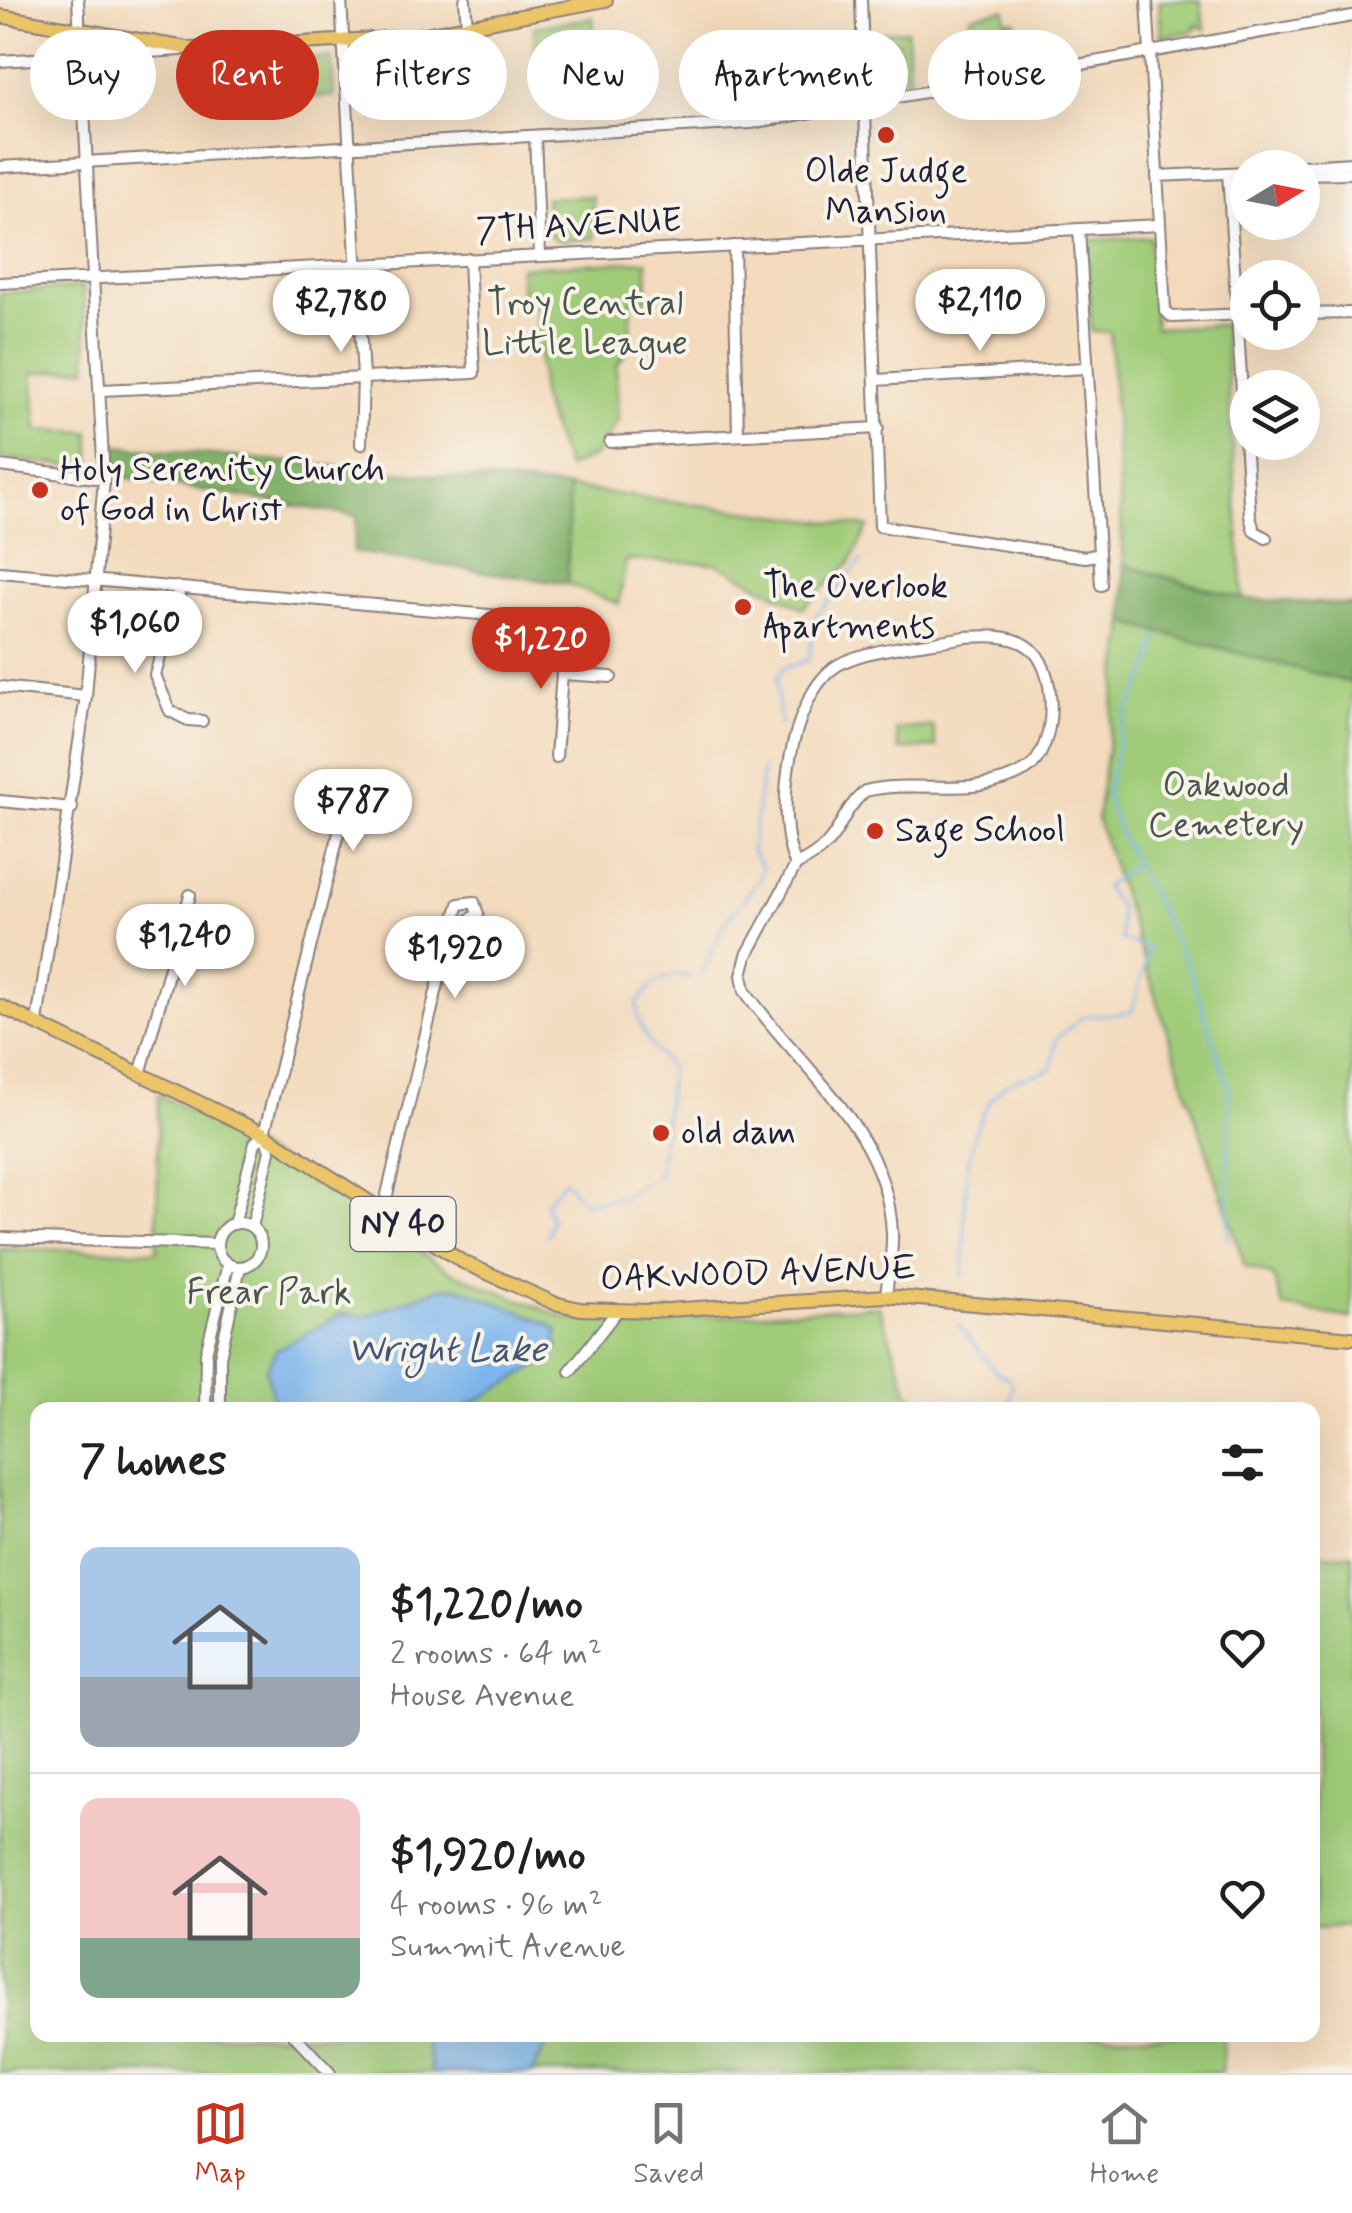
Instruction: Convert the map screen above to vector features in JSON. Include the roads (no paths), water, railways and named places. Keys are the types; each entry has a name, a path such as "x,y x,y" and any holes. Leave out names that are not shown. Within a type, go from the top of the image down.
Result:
{"main road":[{"path":"446,30 606,0"},
{"path":"0,16 66,30"},
{"name":"OAKWOOD AVENUE","path":"0,1006 142,1071 264,1134 463,1262 526,1293 580,1309 617,1311 886,1296 1352,1338"}],"street":[{"path":"78,0 80,30"},
{"path":"340,0 342,30"},
{"path":"465,0 467,26"},
{"path":"861,0 862,30"},
{"path":"1147,0 1165,310 1172,317 1230,315"},
{"path":"908,96 1352,16"},
{"path":"0,62 30,60"},
{"path":"37,1022 86,696 104,479 85,120"},
{"path":"347,120 362,377 361,444"},
{"path":"0,167 764,120"},
{"path":"866,120 880,526 1085,558 1096,554"},
{"path":"536,136 540,256"},
{"path":"1320,165 1352,163"},
{"path":"1158,176 1228,172 1237,260"},
{"path":"1320,174 1352,173"},
{"name":"7TH AVENUE","path":"0,283 1160,225"},
{"path":"1079,229 1096,554 1101,585"},
{"path":"734,246 738,435"},
{"path":"101,390 474,372 469,260"},
{"path":"1320,314 1352,313"},
{"path":"1243,350 1250,516 1254,530 1266,538"},
{"path":"876,380 1086,368"},
{"path":"610,442 878,428"},
{"path":"0,466 104,479"},
{"path":"0,572 564,625 556,757"},
{"path":"177,587 178,604 194,624 194,635 162,650 155,676 170,710 188,720 202,721"},
{"path":"796,865 789,850 784,807 788,777 810,700 830,671 856,658 965,638 1004,637 1026,644 1037,654 1050,684 1050,710 1040,753 1029,768 964,788 865,791 848,810 838,837 796,865 746,955 742,975 745,991 856,1125 882,1178 892,1235 886,1296"},
{"path":"562,674 611,678"},
{"path":"0,687 86,696"},
{"path":"0,800 72,808"},
{"path":"234,1224 255,1143 264,1134 341,824"},
{"path":"142,1071 190,895"},
{"path":"382,1211 450,934"},
{"path":"252,1227 270,1151 264,1134"},
{"path":"217,1244 222,1231 234,1224 252,1227 260,1238 260,1251 253,1262 234,1266"},
{"path":"0,1238 217,1244"},
{"path":"217,1244 234,1266 220,1358 220,1402"},
{"path":"205,1402 206,1353 234,1266"},
{"path":"570,1372 617,1311"},
{"path":"301,2042 330,2073"}],"water":[{"name":"Wright Lake","path":"458,1287 548,1323 557,1330 558,1348 548,1360 475,1402 274,1402 266,1370 276,1350 342,1314 367,1316 440,1288"},
{"path":"425,2042 548,2042 532,2073 432,2073"}],"waterway":[{"path":"781,726 776,680 782,669 809,660 813,620 862,560"},
{"path":"1158,636 1150,667 1125,717 1106,794 1120,835 1189,968 1229,1088 1228,1240"},
{"path":"701,976 726,922 760,878 762,867 751,850 763,768"},
{"path":"963,1277 970,1152 986,1107 1006,1084 1052,1069 1056,1039 1082,1017 1132,1012 1149,948 1121,940 1119,906 1104,888 1135,864"},
{"path":"548,1235 551,1219 545,1203 564,1180 583,1203 620,1198 659,1175 670,1068 643,1031 637,1004 660,980 692,976"},
{"path":"957,1323 996,1372 1012,1381 1010,1402"}],"place":[{"name":"Olde Judge Mansion","path":"886,135"},
{"name":"Holy Serenity Church of God in Christ","path":"40,490"},
{"name":"The Overlook Apartments","path":"743,607"},
{"name":"Sage School","path":"875,831"},
{"name":"old dam","path":"661,1133"}],"park label":[{"name":"Troy Central Little League","path":"585,324"},
{"name":"Oakwood Cemetery","path":"1226,806"},
{"name":"Frear Park","path":"269,1293"}]}
